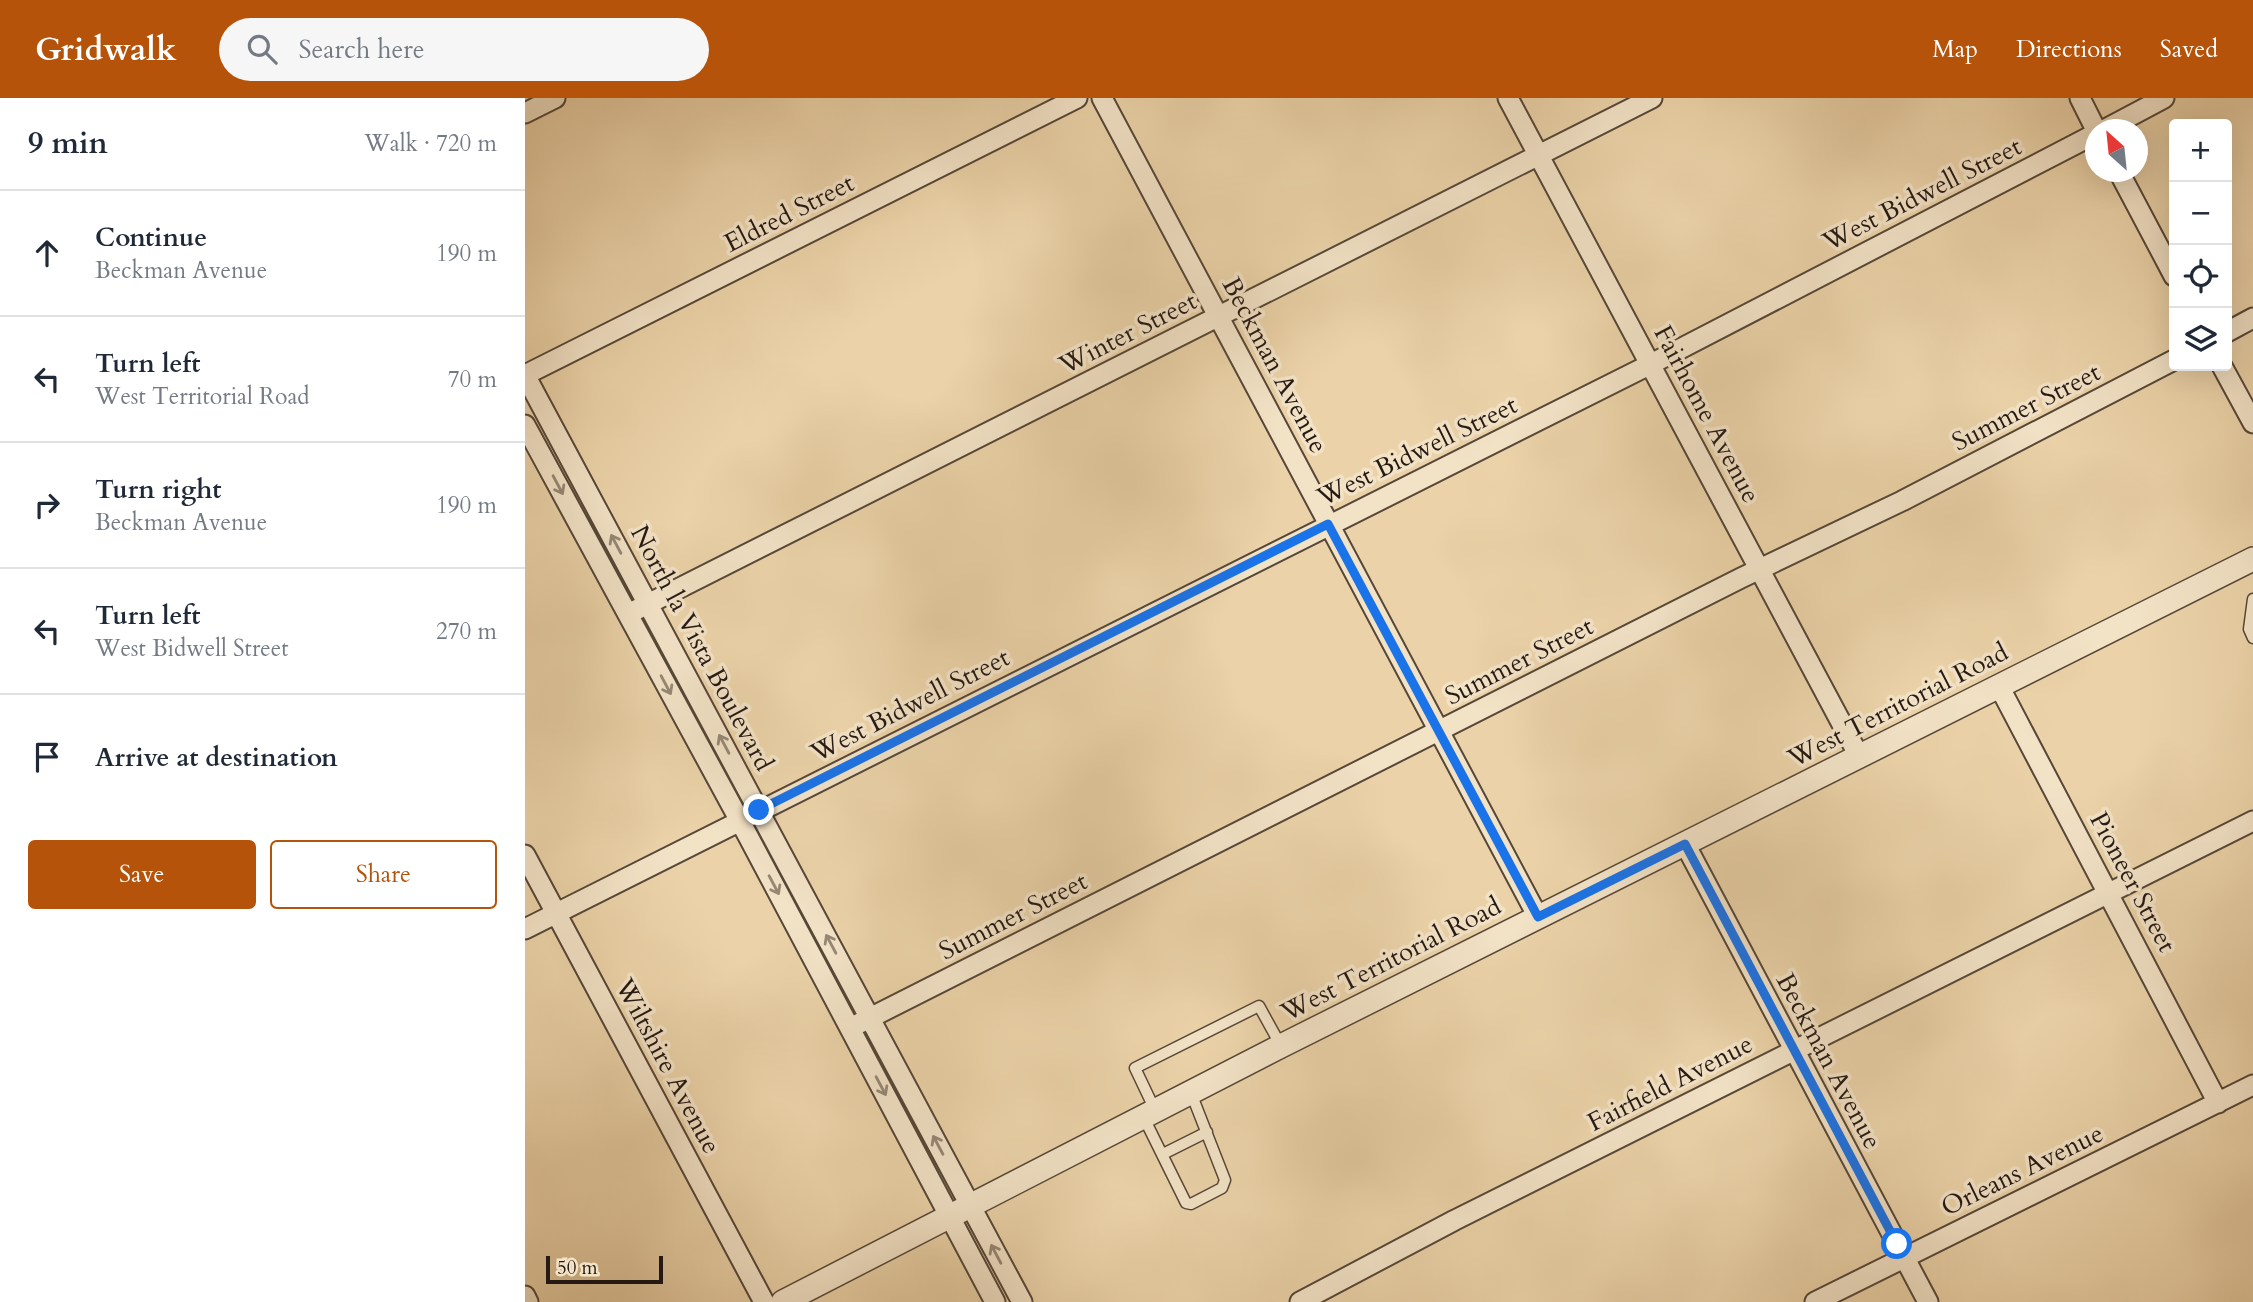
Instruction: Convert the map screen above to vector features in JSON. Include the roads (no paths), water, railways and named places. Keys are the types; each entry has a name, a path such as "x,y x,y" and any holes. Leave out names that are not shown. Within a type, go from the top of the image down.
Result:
{"street":[{"path":"525,113 555,98"},
{"name":"Eldred Street","path":"525,375 1077,98"},
{"name":"Beckman Avenue","path":"1102,98 1538,917"},
{"name":"Fairhome Avenue","path":"1508,98 1859,756"},
{"name":"Winter Street","path":"628,614 1652,98"},
{"path":"2080,98 2090,119"},
{"path":"2125,119 2164,98"},
{"name":"West Bidwell Street","path":"740,821 1651,364 2085,138"},
{"path":"2124,182 2169,267"},
{"path":"2232,329 2253,318"},
{"name":"Summer Street","path":"851,1028 1760,569 1902,501 2169,363"},
{"path":"2225,371 2253,423"},
{"name":"North la Vista Boulevard","path":"525,375 1022,1302"},
{"name":"North la Vista Boulevard","path":"525,425 851,1028 995,1302"},
{"name":"West Territorial Road","path":"783,1302 1281,1046 1999,686 2252,564"},
{"name":"Pioneer Street","path":"1999,686 2218,1103"},
{"path":"525,929 740,821"},
{"name":"Fairfield Avenue","path":"1300,1302 1455,1220 2253,821"},
{"name":"Beckman Avenue","path":"1685,844 1928,1302"},
{"name":"Wiltshire Avenue","path":"525,855 764,1302"},
{"name":"Orleans Avenue","path":"1815,1302 2253,1085"},
{"path":"525,1296 528,1302"}],"lane":[{"path":"2253,599 2249,621 2253,638"},
{"path":"1190,1093 1225,1180 1222,1188 1191,1204 1186,1203 1163,1154 1135,1068 1259,1006 1281,1046"},
{"path":"1163,1154 1207,1132"}]}
